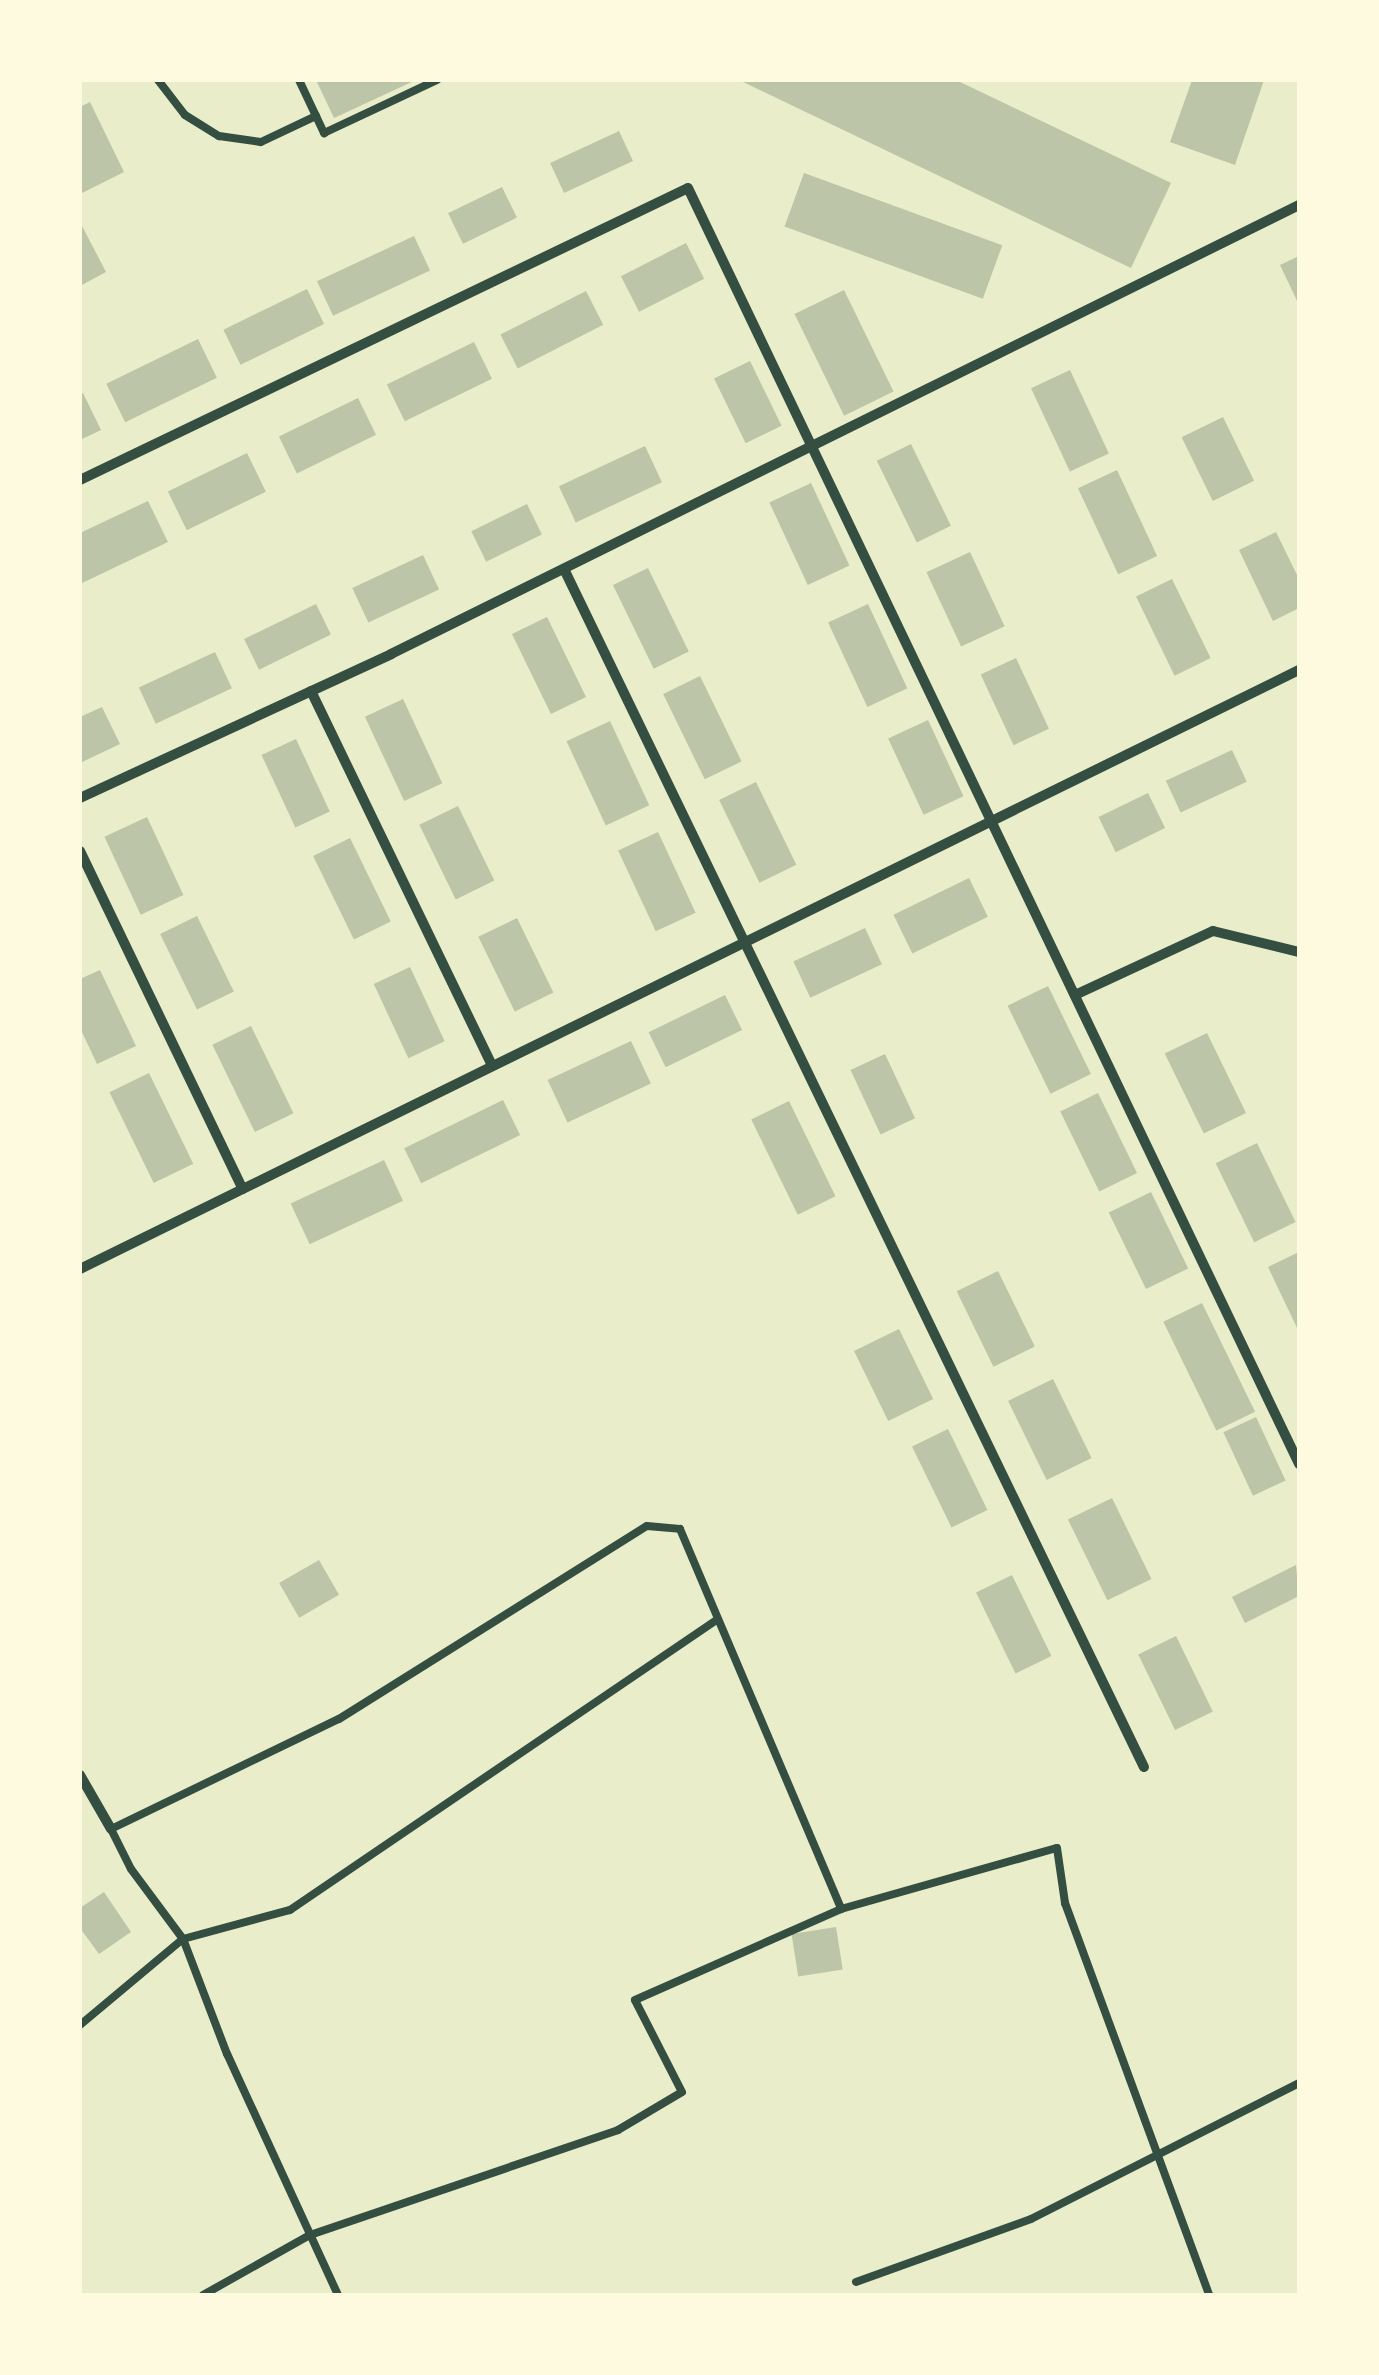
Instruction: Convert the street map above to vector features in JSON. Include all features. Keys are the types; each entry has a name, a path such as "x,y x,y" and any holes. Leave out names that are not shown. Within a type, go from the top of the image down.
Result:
{"street":[{"path":"80,480 688,188 1299,1464"},
{"path":"80,798 564,570 1299,206"},
{"path":"564,570 1144,1768"},
{"path":"80,1269 1299,670"},
{"path":"311,691 492,1066"},
{"path":"80,851 242,1189"},
{"path":"1075,995 1213,930 1299,952"},
{"path":"80,1775 111,1829"}],"lane":[{"path":"158,80 185,115 219,136 261,142 316,116"},
{"path":"299,80 324,133 437,80"},
{"path":"338,2295 182,1939 111,1829 339,1719 647,1526 680,1528 715,1621 840,1909"},
{"path":"80,2025 182,1939 290,1910 715,1621"},
{"path":"203,2295 310,2235 618,2130 682,2092 635,2000 840,1909 1057,1848 1065,1903 1209,2295"},
{"path":"856,2282 1031,2219 1299,2084"}],"building":[{"path":"316,80 416,80 334,118"},
{"path":"739,80 956,80 1171,183 1131,268"},
{"path":"1192,80 1264,80 1235,165 1170,142"},
{"path":"90,102 124,172 80,194 80,107"},
{"path":"619,131 633,161 564,193 550,163"},
{"path":"804,173 1002,245 983,299 785,227"},
{"path":"502,187 517,218 463,244 448,213"},
{"path":"80,222 106,272 80,286"},
{"path":"414,236 430,270 333,316 317,281"},
{"path":"686,243 704,279 639,312 621,276"},
{"path":"1299,256 1299,305 1280,265"},
{"path":"307,289 324,324 241,365 223,330"},
{"path":"844,290 894,392 844,416 795,314"},
{"path":"586,291 603,325 518,368 500,335"},
{"path":"198,339 217,378 125,422 106,384"},
{"path":"474,342 492,379 405,421 387,385"},
{"path":"750,361 782,426 746,443 714,379"},
{"path":"1070,370 1109,453 1070,472 1031,388"},
{"path":"83,393 101,430 80,440 80,394"},
{"path":"358,398 376,435 297,473 279,437"},
{"path":"1223,417 1254,481 1213,501 1182,437"},
{"path":"911,444 951,526 917,542 877,461"},
{"path":"645,446 662,482 576,522 559,486"},
{"path":"247,453 266,492 187,530 168,492"},
{"path":"1117,470 1157,556 1118,574 1078,488"},
{"path":"811,483 849,565 808,585 769,502"},
{"path":"148,501 168,542 80,584 80,533"},
{"path":"527,504 542,535 486,562 471,531"},
{"path":"1276,532 1299,579 1299,608 1273,621 1239,550"},
{"path":"970,552 1005,626 961,647 926,572"},
{"path":"423,555 439,589 368,622 352,588"},
{"path":"648,568 689,652 654,669 613,585"},
{"path":"1172,579 1211,658 1175,676 1136,597"},
{"path":"316,604 331,635 259,670 244,639"},
{"path":"868,604 907,688 867,707 828,623"},
{"path":"547,617 586,697 551,714 512,634"},
{"path":"215,652 232,688 156,724 139,687"},
{"path":"1016,658 1049,729 1014,745 981,674"},
{"path":"700,676 742,761 705,779 663,694"},
{"path":"403,699 442,783 404,801 365,717"},
{"path":"102,707 120,744 80,763 80,717"},
{"path":"928,720 963,796 924,815 888,739"},
{"path":"610,721 649,805 606,826 566,741"},
{"path":"296,739 330,812 295,828 262,755"},
{"path":"1232,750 1247,782 1181,813 1166,781"},
{"path":"756,782 796,865 759,883 719,800"},
{"path":"1148,793 1165,828 1116,852 1099,817"},
{"path":"458,806 494,881 456,899 419,825"},
{"path":"147,817 183,895 141,915 104,837"},
{"path":"658,832 696,913 656,931 618,851"},
{"path":"350,838 391,922 354,940 313,856"},
{"path":"969,878 988,917 912,953 894,915"},
{"path":"197,916 234,991 197,1009 160,934"},
{"path":"517,918 553,993 515,1011 478,937"},
{"path":"865,928 882,964 810,998 793,961"},
{"path":"410,967 445,1041 408,1058 374,984"},
{"path":"100,970 136,1046 97,1064 80,1028 80,979"},
{"path":"1048,986 1091,1074 1051,1094 1008,1006"},
{"path":"725,995 742,1030 666,1067 649,1032"},
{"path":"251,1026 294,1113 255,1132 212,1045"},
{"path":"1207,1033 1246,1113 1204,1134 1165,1054"},
{"path":"631,1041 651,1084 567,1122 548,1080"},
{"path":"885,1054 915,1118 881,1134 851,1070"},
{"path":"149,1073 193,1164 154,1183 109,1092"},
{"path":"1098,1093 1137,1173 1099,1191 1060,1111"},
{"path":"503,1100 520,1135 421,1183 404,1148"},
{"path":"789,1101 835,1196 798,1215 751,1119"},
{"path":"1257,1143 1296,1222 1254,1242 1216,1163"},
{"path":"384,1160 403,1201 310,1244 291,1204"},
{"path":"1151,1192 1188,1268 1146,1289 1109,1213"},
{"path":"1299,1252 1299,1332 1268,1267"},
{"path":"998,1271 1035,1346 993,1367 957,1291"},
{"path":"1202,1303 1255,1412 1216,1431 1163,1322"},
{"path":"899,1329 933,1399 888,1421 854,1351"},
{"path":"1053,1379 1092,1458 1047,1480 1008,1401"},
{"path":"1256,1417 1286,1480 1253,1496 1223,1432"},
{"path":"948,1429 987,1510 952,1527 912,1447"},
{"path":"1112,1498 1151,1579 1107,1600 1068,1519"},
{"path":"319,1560 339,1595 299,1618 279,1583"},
{"path":"1296,1565 1299,1596 1245,1623 1232,1597"},
{"path":"1012,1575 1051,1656 1016,1673 976,1593"},
{"path":"1176,1636 1213,1711 1175,1730 1138,1654"},
{"path":"104,1892 131,1932 99,1954 80,1928 80,1908"},
{"path":"836,1927 843,1969 798,1977 792,1934"}]}
